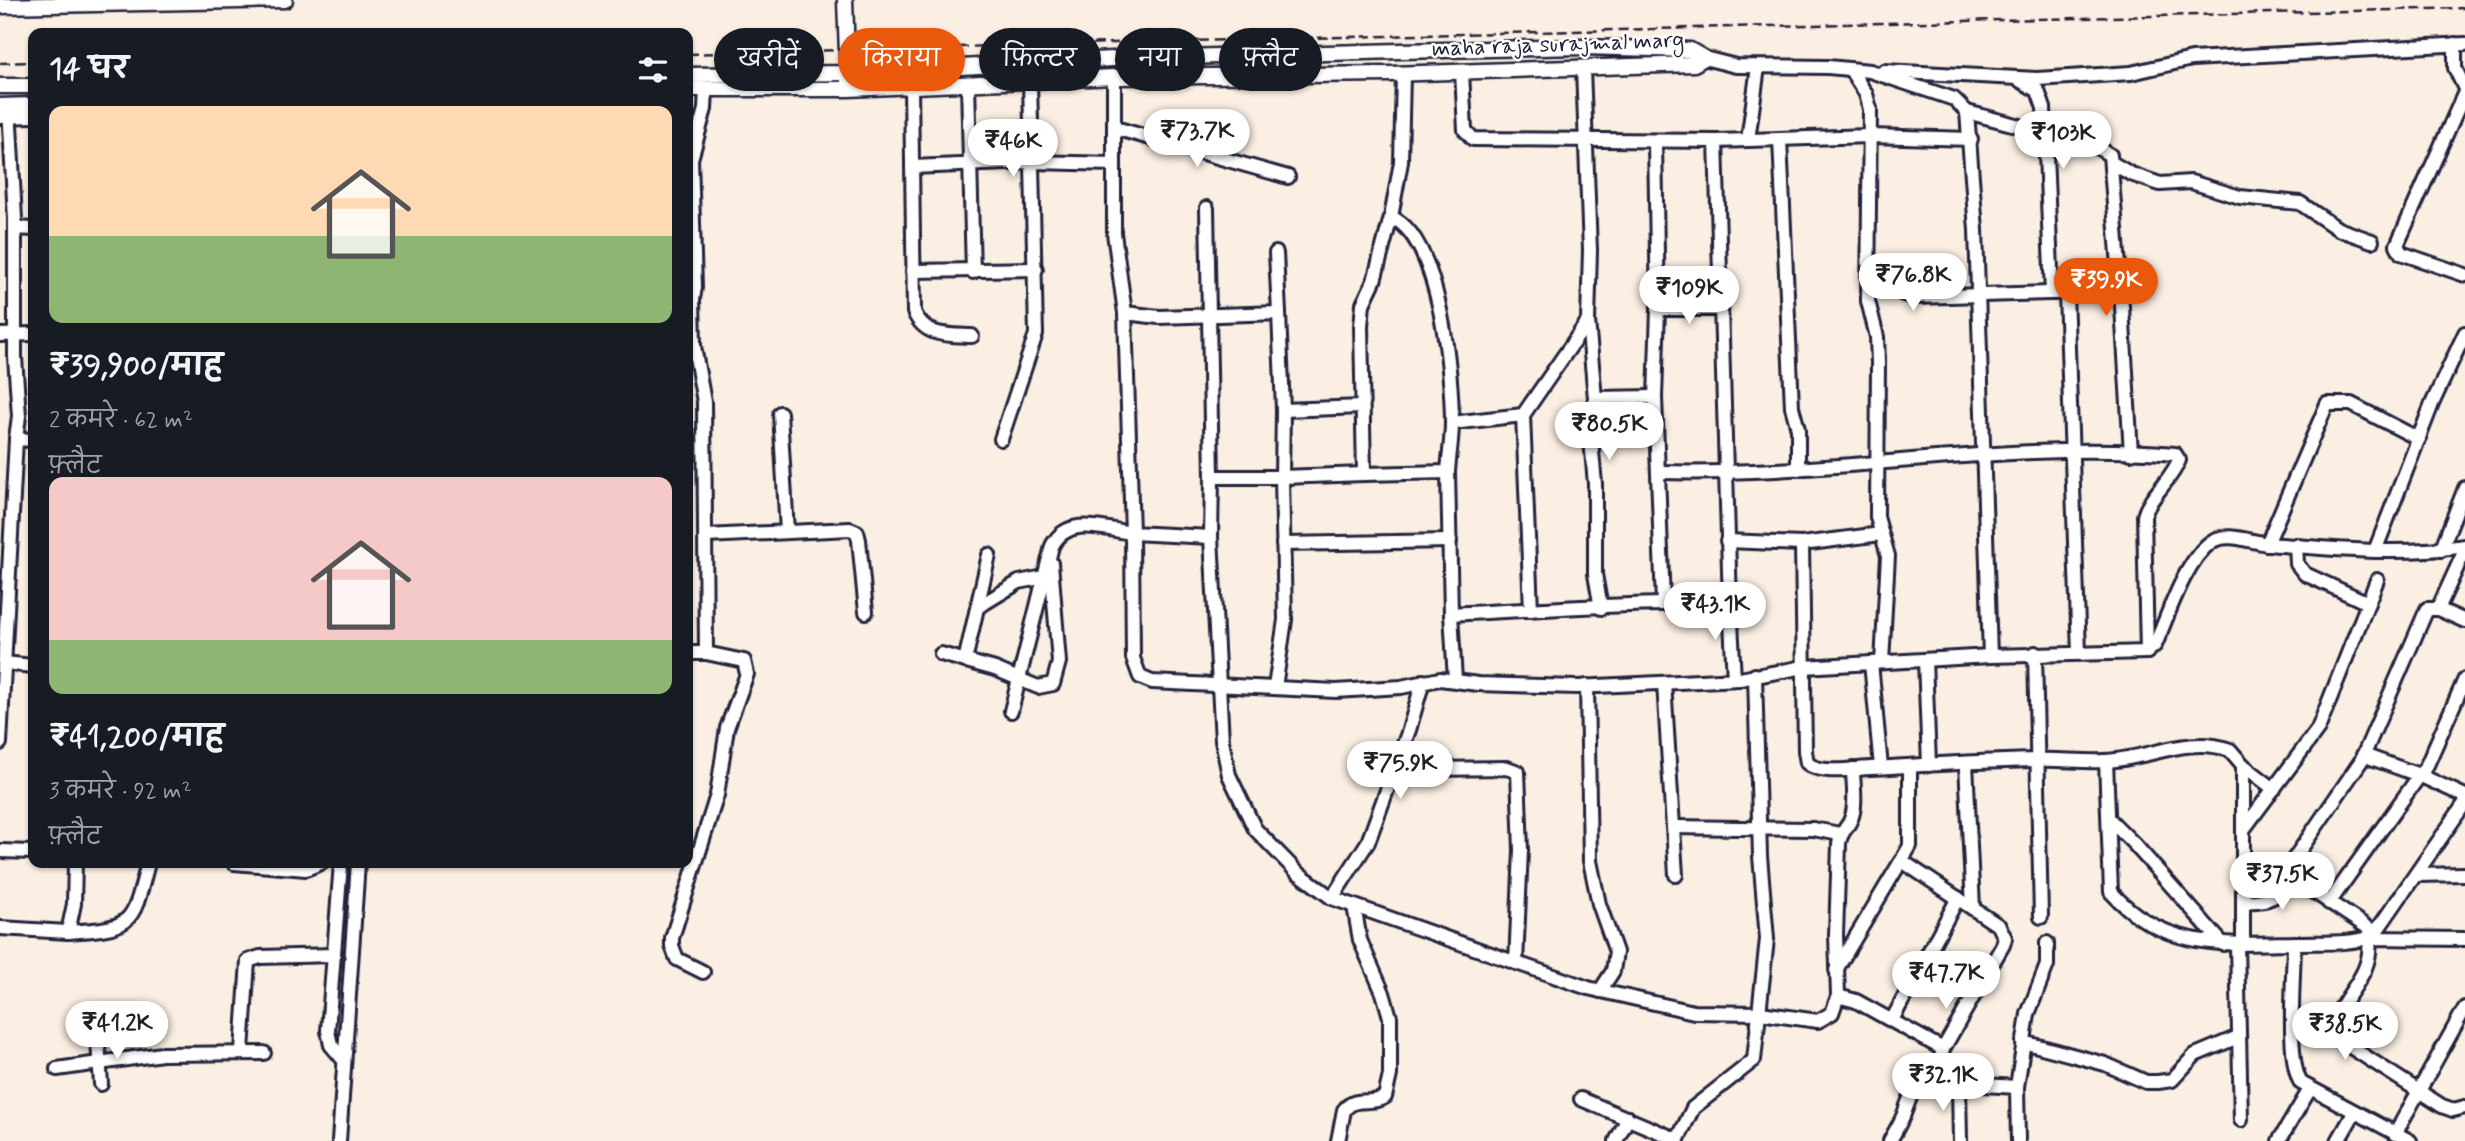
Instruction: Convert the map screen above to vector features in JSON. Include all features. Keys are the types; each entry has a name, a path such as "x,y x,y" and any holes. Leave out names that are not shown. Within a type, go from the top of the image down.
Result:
{"street":[{"path":"0,6 285,0"},
{"path":"845,0 846,28"},
{"path":"1704,58 1736,66 1944,72 2018,79 2131,73 2192,59 2460,44 2455,68 2465,91 2397,245 2401,253 2465,275"},
{"path":"1583,47 1588,321 1595,398 1590,429 1595,484 1595,574 1601,608"},
{"name":"maha raja surajmal marg","path":"965,67 1113,59 1583,47 1690,50 1704,58 1694,64 1583,69 1101,78"},
{"path":"1364,474 1363,304 1374,281 1391,217 1401,162 1403,74 1400,51"},
{"path":"1113,59 1114,233 1125,313 1135,671 1140,677 1152,682 1374,690 1423,681 1455,680 1587,686 1734,679 1804,667 2035,653 2147,652 2155,645 2186,575 2212,541 2224,537 2267,544 2375,551 2465,548 2438,609"},
{"path":"1748,140 1758,67"},
{"path":"1850,69 1869,102 1868,301 1877,337 1877,517 1888,556 1877,663 1881,767"},
{"path":"1870,71 1954,99 1967,112 2105,150 2112,163 2132,453"},
{"path":"1462,72 1468,136 1655,143 1870,136 1971,139"},
{"name":"maha raja surajmal marg","path":"693,75 838,73"},
{"path":"2018,79 2038,91 2042,99 2052,293"},
{"name":"maha raja surajmal marg","path":"965,84 979,83"},
{"path":"968,84 973,272"},
{"path":"0,743 4,663 4,554 19,416 15,228 4,86 28,86"},
{"name":"maha raja surajmal marg","path":"693,89 838,89"},
{"path":"693,154 705,108 706,89"},
{"path":"911,91 914,312 919,323 938,334 972,336"},
{"path":"1001,439 1010,404 1036,334 1030,91"},
{"path":"5,111 28,106"},
{"path":"5,111 28,115"},
{"path":"1967,112 1971,139 1978,294 1990,656"},
{"path":"1115,128 1288,177"},
{"path":"1780,139 1792,407 1798,429 1798,469"},
{"path":"1716,141 1727,541 1734,679"},
{"path":"1655,143 1658,309 1655,397 1663,603"},
{"path":"912,167 1034,162 1114,164"},
{"path":"2112,163 2131,174 2160,184 2191,182 2240,197 2300,203 2338,229 2372,241"},
{"path":"1207,208 1211,537 1222,741 1229,775 1255,829 1297,872 1332,898 1600,991 1694,1012 1760,1013 1818,1021 1832,1013 1838,996 1836,970 1840,834 1851,819 1853,810 1853,769"},
{"path":"1391,217 1403,222 1410,230 1424,256 1443,326 1452,422 1448,472 1455,680"},
{"path":"15,228 28,229"},
{"path":"1275,687 1286,620 1283,410 1276,253"},
{"path":"913,271 1036,269"},
{"path":"1870,269 1901,295 2121,291"},
{"path":"2066,293 2079,653"},
{"path":"1658,309 1721,309"},
{"path":"1125,313 1159,317 1279,313"},
{"path":"1531,610 1523,415 1588,321"},
{"path":"2375,551 2465,333"},
{"path":"0,335 28,334"},
{"path":"693,334 704,402 706,653"},
{"path":"1595,398 1655,397"},
{"path":"2267,544 2327,404 2351,404 2419,439"},
{"path":"1283,410 1362,407"},
{"path":"780,413 787,532"},
{"path":"1452,422 1523,415"},
{"path":"16,439 28,440"},
{"path":"1658,472 1726,474 1983,454 2175,454 2179,460 2176,469 2146,507 2144,516 2147,652"},
{"path":"1212,477 1448,472"},
{"path":"2441,550 2465,488"},
{"path":"1011,711 1050,553 1057,536 1075,525 1132,533 1211,537"},
{"path":"706,536 842,528 857,533 866,612"},
{"path":"1727,541 1802,544 1881,534"},
{"path":"1283,544 1450,541"},
{"path":"1802,544 1807,763 1818,769 2036,760 2106,761 2157,754 2169,746 2180,745 2230,750 2243,765 2274,789"},
{"path":"2296,545 2297,564 2305,575 2368,603"},
{"path":"941,654 1019,681 1049,687 1057,675 1050,553"},
{"path":"965,661 989,555"},
{"path":"978,607 1019,582 1044,577"},
{"path":"2243,830 2323,719 2377,580"},
{"path":"1451,614 1663,603 1730,603"},
{"path":"2243,902 2276,897 2281,893 2290,876 2288,864 2363,755 2427,609 2438,609 2465,621"},
{"path":"693,653 744,661 747,674 727,728 717,795 672,938 677,959 702,972"},
{"path":"2035,653 2041,917"},
{"path":"1925,660 1929,765"},
{"path":"4,663 28,665"},
{"path":"1581,1099 1678,1140 1693,1108 1755,1060 1767,939 1755,676"},
{"path":"2329,903 2427,765 2465,679"},
{"path":"1332,898 1368,842 1423,681"},
{"path":"1664,683 1676,875"},
{"path":"1587,686 1590,861 1599,904 1616,952 1613,971 1600,991"},
{"path":"2363,755 2419,775 2465,796"},
{"path":"2106,761 2111,892 2127,909 2162,932 2223,944 2294,943 2373,935 2465,939"},
{"path":"1397,762 1433,769 1507,768 1518,772 1521,850 1516,963"},
{"path":"1966,763 1973,908"},
{"path":"2241,1121 2238,1037 2243,902 2243,765"},
{"path":"1836,970 1910,846 1910,766"},
{"path":"2465,803 2373,935 2368,966 2332,1030 2335,1037 2420,1089 2442,1106 2453,1110 2465,1107"},
{"path":"2109,819 2223,944"},
{"path":"1673,827 1813,829 1840,834"},
{"path":"0,851 28,852"},
{"path":"1902,860 2000,926 2005,938 1943,1049 1940,1074 1943,1079 1959,1085 2017,1087"},
{"path":"68,932 74,904 75,868"},
{"path":"0,928 68,932 108,929 125,923 138,902 147,868"},
{"path":"341,868 328,1031 331,1045 342,1058"},
{"path":"339,1141 342,1058 346,1051 349,1020 358,868"},
{"path":"2417,875 2465,874"},
{"path":"2290,876 2373,935"},
{"path":"1892,1020 1958,898"},
{"path":"1338,1141 1344,1110 1355,1101 1379,1101 1385,1097 1390,1074 1390,1017 1383,993 1360,940 1354,906"},
{"path":"2018,1141 2017,1087 2023,1042 2028,1014 2048,965 2047,943"},
{"path":"2294,943 2294,1066 2301,1083 2400,1138 2420,1089 2465,1008"},
{"path":"242,1051 248,961 260,957 334,955"},
{"path":"1838,996 1856,1001 1943,1049"},
{"path":"2023,1042 2105,1064 2146,1082 2158,1082 2172,1080 2195,1055 2238,1037"},
{"path":"98,1042 101,1084"},
{"path":"57,1069 162,1054 264,1052"},
{"path":"1890,1141 1905,1111 1912,1088 1926,1077 1940,1074"},
{"path":"1959,1085 1960,1141"},
{"path":"2279,1141 2310,1088"},
{"path":"2337,1141 2354,1113"},
{"path":"1616,1141 1628,1118"}],"railway":[{"path":"693,54 2465,8"},
{"path":"0,63 28,62"}]}
